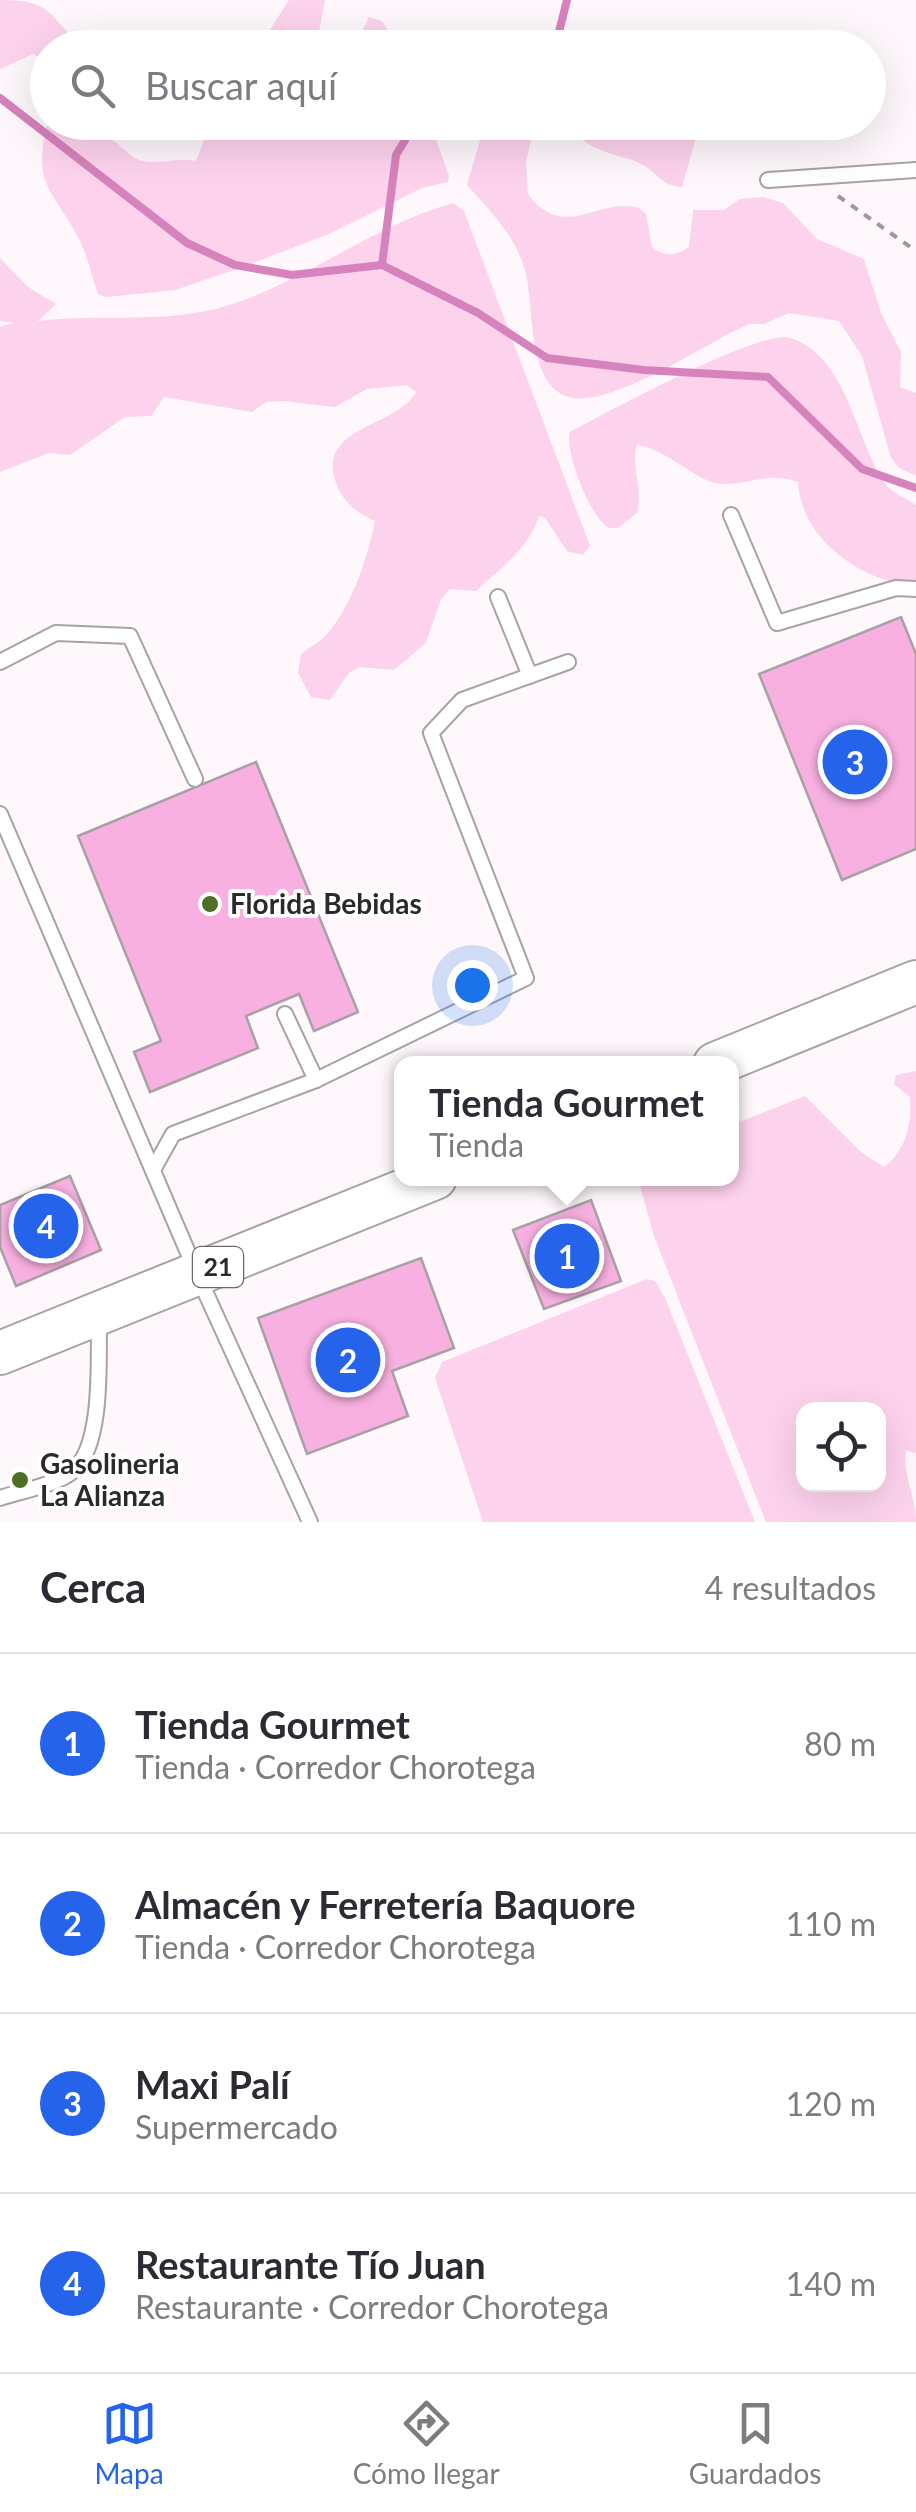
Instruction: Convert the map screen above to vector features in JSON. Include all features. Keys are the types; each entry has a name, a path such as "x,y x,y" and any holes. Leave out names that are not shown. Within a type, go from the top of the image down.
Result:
{"main road":[{"path":"735,1056 916,982"},
{"name":"21","path":"0,1353 416,1186"}],"lane":[{"path":"768,180 916,170"},
{"path":"731,515 777,623 896,588 916,589"},
{"path":"498,598 530,676"},
{"path":"0,662 56,633 130,636 195,779"},
{"path":"154,1168 172,1134 316,1080 526,978 430,734 462,700 568,662"},
{"path":"0,814 198,1276 310,1522"},
{"path":"285,1014 316,1080"},
{"path":"0,1498 71,1474 81,1462 97,1400 99,1314"}],"path":[{"path":"813,179 916,250"}],"shaded area":[{"path":"0,0 42,7 65,30 30,30 30,55 0,69"},
{"path":"289,0 325,0 319,30 270,30"},
{"path":"369,17 382,21 388,30 362,30"},
{"path":"44,140 111,140 137,159 150,162 196,161 204,140 436,140 449,176 448,182 422,188 329,234 240,268 175,290 106,297 98,294 83,248 49,190 42,163"},
{"path":"480,140 531,140 526,162 528,194 541,208 568,217 624,206 639,208 646,214 652,247 670,254 689,247 693,210 724,210 740,199 763,197 783,203 817,239 864,259 881,313 901,352 900,387 916,393 916,476 899,468 891,458 862,356 839,321 789,313 764,324 749,324 621,389 577,398 559,392 546,379 538,360 522,261 502,226 467,185"},
{"path":"582,140 695,140 682,187 665,182 632,160"},
{"path":"453,203 464,211 590,546 583,555 567,551 545,518 539,516 521,548 476,591 450,589 441,599 426,643 394,670 359,667 349,673 330,700 311,697 298,673 301,654 322,640 351,595 375,521 352,506 339,490 333,464 337,450 347,439 406,404 416,392 407,385 367,389 335,407 266,402 252,412 164,397 151,416 125,417 70,455 49,453 0,472 0,326 16,323 0,321 0,258 28,287 56,304 38,321 182,315 258,294 395,225"},
{"path":"787,337 807,346 824,361 847,399 885,483 916,505 916,586 875,576 837,554 810,522 798,482 788,479 711,482 660,452 637,445 637,513 618,528 609,528 587,499 571,454 570,432 712,361"},
{"path":"916,1071 916,1453 906,1451 905,1460 916,1522 766,1522 654,1236 640,1186 739,1186 739,1122 805,1096 861,1152 884,1167 898,1153 906,1136 910,1097 894,1084 896,1075"},
{"path":"647,1279 655,1281 665,1298 755,1522 483,1522 435,1378 442,1362"}],"building":[{"path":"901,617 916,654 916,849 842,880 759,674"},
{"name":"Florida Bebidas","path":"256,762 358,1012 314,1031 299,994 246,1016 258,1048 150,1092 134,1052 161,1041 78,836"},
{"path":"70,1176 101,1250 16,1286 0,1247 0,1205"},
{"path":"591,1200 621,1281 544,1309 513,1230"},
{"path":"421,1258 454,1348 392,1371 408,1416 307,1454 258,1318"}],"waterway":[{"path":"560,30 567,0"},
{"path":"0,98 30,121"},
{"path":"54,140 187,243 235,265 292,275 382,265 478,313 547,358 644,370 768,377 862,469 916,488"},
{"path":"382,265 396,155 405,140"}],"place":[{"name":"Maxi Palí","path":"855,762"},
{"name":"Florida Bebidas","path":"210,904"},
{"name":"Restaurante Tío Juan","path":"46,1226"},
{"name":"Tienda Gourmet","path":"567,1256"},
{"name":"Almacén y Ferretería Baquore","path":"348,1360"},
{"name":"Gasolineria La Alianza","path":"20,1480"}]}
